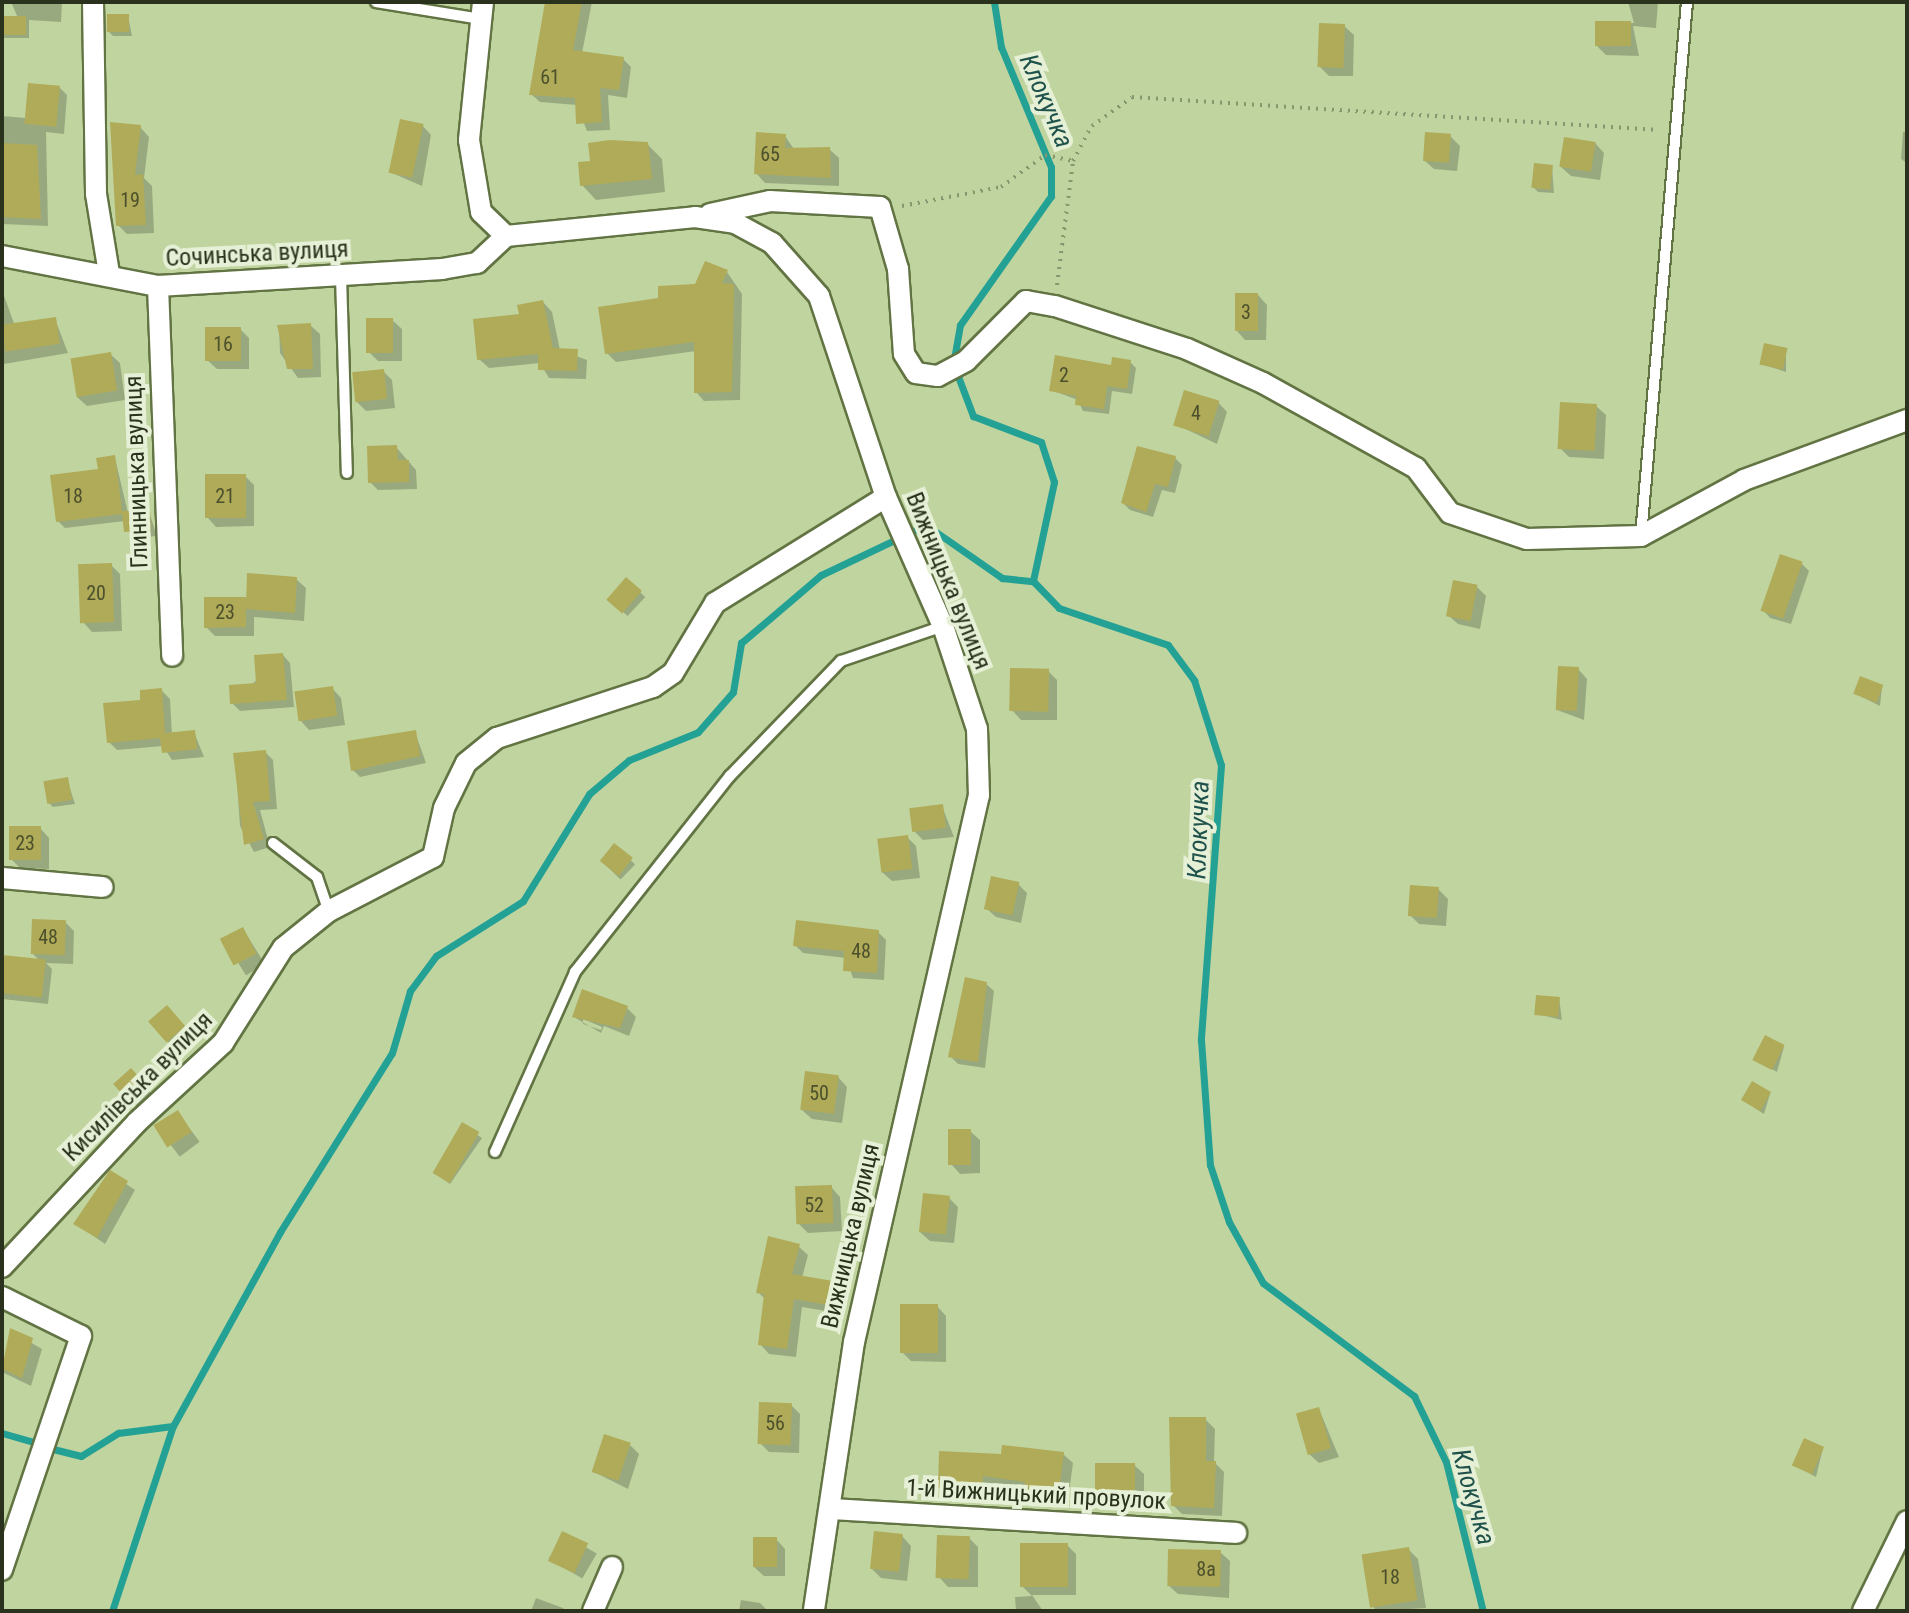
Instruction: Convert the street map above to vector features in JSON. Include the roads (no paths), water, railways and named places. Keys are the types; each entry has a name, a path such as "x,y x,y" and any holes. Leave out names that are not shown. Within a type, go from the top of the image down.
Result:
{"street":[{"path":"93,2 96,194 109,273"},
{"path":"482,10 469,140 481,212 506,236"},
{"path":"695,217 770,201 880,207 898,269 904,354 916,373 938,376 966,361 1026,301 1055,306 1187,349 1263,383 1416,468 1450,513 1527,539 1641,536 1744,480 1907,420"},
{"name":"Вижницька вулиця","path":"506,236 695,217 735,223 772,243 819,296 889,506 943,626 977,729 979,795 854,1342 833,1509 814,1611"},
{"name":"Сочинська вулиця","path":"2,256 109,273 158,286 341,276 477,263 506,236"},
{"name":"Глинницька вулиця","path":"158,286 172,656"},
{"name":"Кисилівська вулиця","path":"2,1267 137,1122 223,1043 283,948 329,911 433,857 466,763 497,738 653,687 673,673 715,603 889,506"},
{"path":"2,878 103,887"},
{"path":"2,1297 81,1336 2,1570"},
{"name":"1-й Вижницький провулок","path":"833,1509 1236,1533"},
{"path":"1863,1611 1907,1521"},
{"path":"593,1611 612,1567"}],"lane":[{"path":"376,2 482,10"},
{"path":"1641,536 1673,131 1687,2"},
{"path":"341,276 347,473"},
{"path":"495,1152 575,972 730,776 841,661 943,626"},
{"path":"273,843 312,870 329,911"}],"waterway":[{"name":"Клокучка","path":"994,2 1001,47 1051,167 1051,196 960,325 953,363 973,416 1041,442 1054,482 1033,581 1059,608 1168,645 1194,680 1221,765 1201,1040 1210,1165 1229,1222 1263,1283 1414,1396 1446,1462 1483,1611"},
{"path":"112,1611 173,1426 280,1232 392,1053 410,991 436,956 523,901 589,794 629,760 698,732 733,692 741,643 821,575 926,525 1002,578 1033,581"},
{"path":"53,1449 81,1456 118,1433 173,1426"},
{"path":"2,1433 38,1443"}]}
